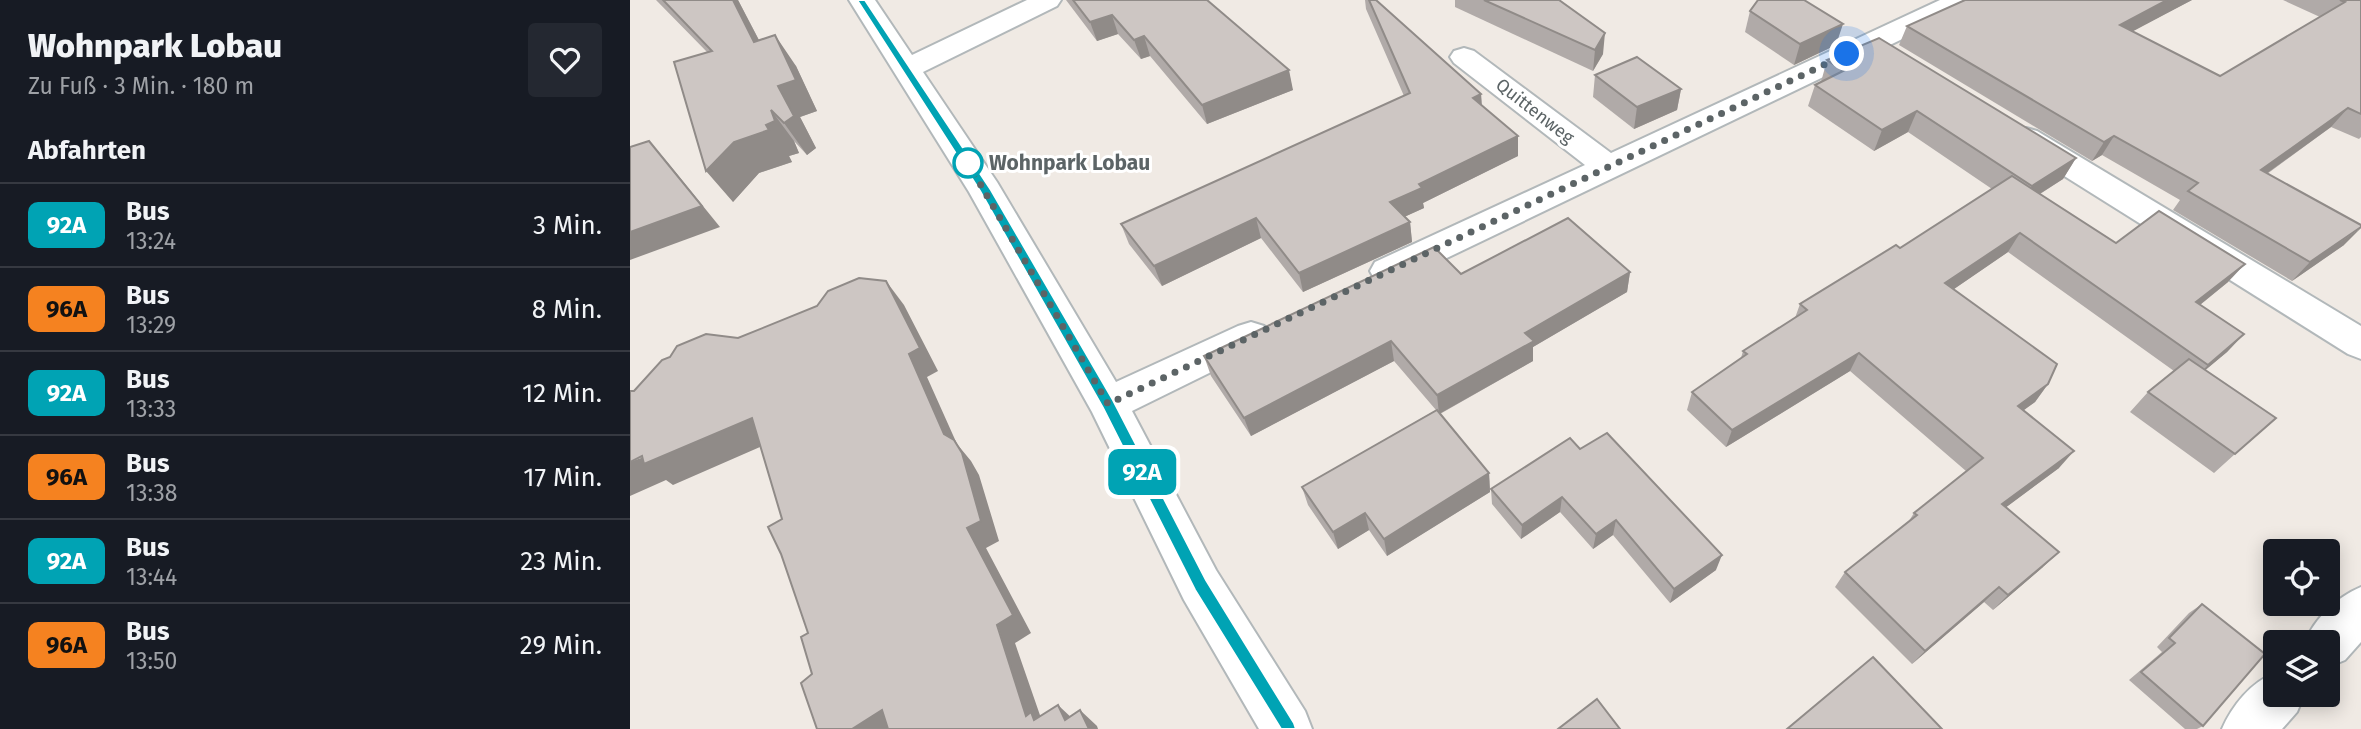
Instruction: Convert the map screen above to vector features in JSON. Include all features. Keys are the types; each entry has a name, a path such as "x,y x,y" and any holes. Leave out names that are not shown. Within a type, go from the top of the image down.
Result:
{"street":[{"path":"862,0 909,68 985,190 1108,404 1200,585 1287,729"},
{"path":"909,68 1048,0"},
{"path":"1359,284 1962,0"},
{"path":"1836,21 1907,64"},
{"name":"Quittenweg","path":"1464,57 1606,166"},
{"path":"2000,122 2361,344"},
{"path":"1108,404 1273,326"},
{"path":"2340,631 2361,609"},
{"path":"2247,729 2268,707"}],"building":[{"path":"663,0 733,0 754,42 775,35 796,80 778,86 794,116 784,123 771,110 775,121 766,125 769,130 734,142 706,171 674,62 712,51"},
{"path":"1073,0 1207,0 1289,70 1202,105 1144,36 1134,40 1112,15 1090,22"},
{"path":"1369,0 1376,0 1481,94 1473,98 1518,136 1419,184 1422,188 1390,202 1410,222 1299,273 1256,218 1154,266 1121,224 1410,93"},
{"path":"1484,0 1559,0 1605,33 1595,50"},
{"path":"1758,0 1804,0 1843,24 1800,44 1750,11"},
{"path":"1965,0 2167,0 2120,25 2220,76 2345,2 2340,0 2361,0 2361,114 2348,108 2261,170 2361,227 2310,262 2188,191 2198,183 2114,136 2104,142 1907,26"},
{"path":"1879,38 2076,158 2032,186 1917,111 1882,130 1815,85 1843,71 1827,60"},
{"path":"1637,57 1681,89 1637,107 1595,75"},
{"path":"649,141 702,206 630,232 630,147"},
{"path":"2012,176 2116,243 2159,211 2245,264 2196,302 2244,334 2208,365 2020,233 1945,283 2057,364 2048,384 2018,406 2074,451 2002,504 2059,552 2008,595 1999,587 1925,651 1845,572 1983,458 1859,353 1732,430 1692,392 1747,354 1743,351 1807,310 1800,304 1896,245 1900,248"},
{"path":"1568,218 1630,272 1525,333 1534,341 1437,395 1391,341 1244,418 1204,356 1434,247 1461,274"},
{"path":"859,278 886,281 920,348 909,354 944,434 954,440 962,453 981,521 967,528 1013,615 997,625 1026,716 1031,712 1034,720 1058,705 1065,720 1080,710 1089,729 888,729 882,710 852,729 817,729 801,683 812,674 801,637 808,633 781,554 768,527 782,519 752,418 644,464 642,456 630,462 630,391 634,391 662,360 670,357 677,346 706,334 738,338 817,306 828,291"},
{"path":"2189,359 2276,418 2235,454 2148,392"},
{"path":"1437,410 1489,473 1384,539 1365,513 1333,532 1302,487"},
{"path":"1607,433 1722,555 1674,589 1616,520 1596,534 1562,497 1522,525 1491,489 1570,438 1580,449"},
{"path":"2202,604 2263,652 2263,656 2203,726 2141,672 2175,643 2169,638"},
{"path":"1873,657 1942,729 1787,729"},
{"path":"1597,699 1620,729 1558,729"}],"bus line":[{"name":"92A","path":"862,0 909,68 985,190 1108,404 1200,585 1287,729"}],"place":[{"name":"Wohnpark Lobau","path":"968,163"}],"route":[{"path":"968,163 1108,404 1847,54"}]}
